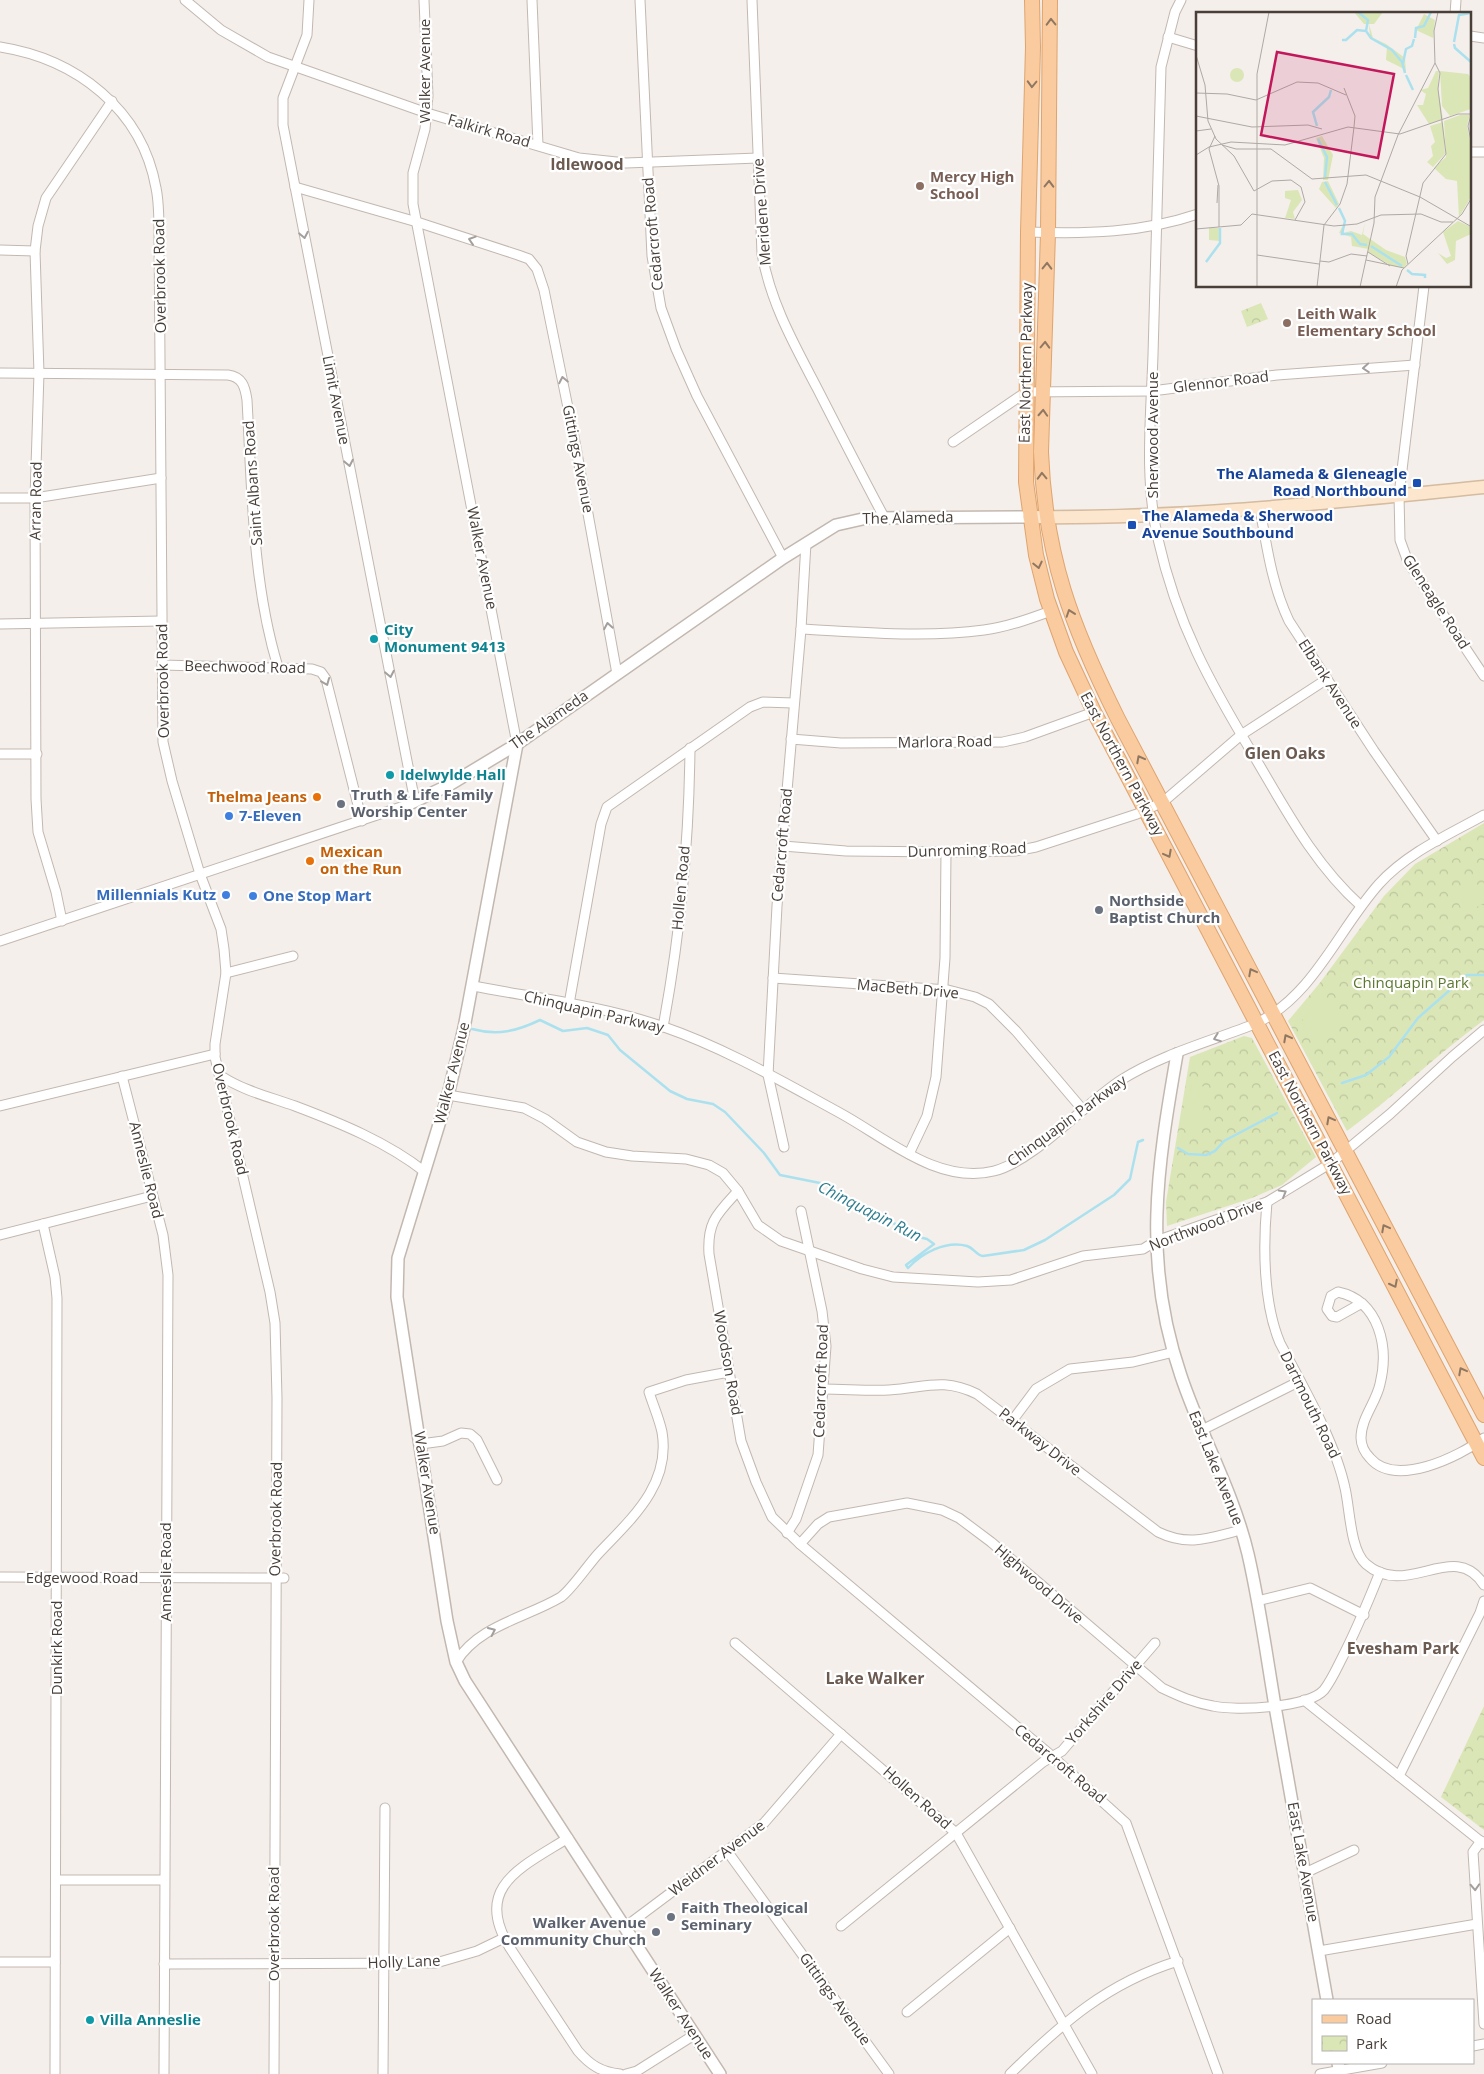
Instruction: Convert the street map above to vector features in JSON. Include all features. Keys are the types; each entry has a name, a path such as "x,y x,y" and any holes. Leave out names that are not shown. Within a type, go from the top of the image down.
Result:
{"main road":[{"name":"East Northern Parkway","path":"1032,0 1034,48 1028,232 1025,460 1029,517 1039,569 1050,611 1073,670 1094,712 1331,1163 1480,1441 1484,1458"},
{"name":"East Northern Parkway","path":"1050,0 1048,233 1041,452 1043,488 1058,576 1075,628 1118,720 1346,1149 1484,1415"},
{"name":"The Alameda","path":"1029,517 1154,516 1260,509 1484,487"}],"street":[{"name":"Falkirk Road","path":"185,0 221,30 244,45 295,67 427,113 592,161 647,163 758,158"},
{"name":"Limit Avenue","path":"309,0 307,35 283,98 283,125 411,803"},
{"name":"Walker Avenue","path":"424,0 427,113 420,150 413,173 412,189 517,744 473,986 448,1095 398,1258 396,1284 447,1621 456,1662 477,1700 720,2074"},
{"path":"532,0 538,145"},
{"name":"Cedarcroft Road","path":"640,0 654,276 665,321 697,396 783,558"},
{"name":"Meridene Drive","path":"752,0 762,254 770,293 789,334 884,517"},
{"name":"Sherwood Avenue","path":"1181,0 1168,37 1161,67 1150,459 1154,516 1166,571 1183,623 1207,676 1311,850 1332,878 1361,906"},
{"path":"1168,37 1196,45"},
{"name":"Overbrook Road","path":"0,47 32,54 58,63 84,78 112,101 133,125 149,161 156,187 159,233 161,374 162,731 165,753 200,874 221,929 226,973 215,1054 270,1292 274,1323 277,1398 279,1578 274,2074"},
{"name":"Arran Road","path":"62,921 56,892 44,858 38,832 35,498 39,373 35,250 38,226 46,198 112,101"},
{"name":"Gittings Avenue","path":"295,187 417,222 518,255 533,263 537,269 544,290 617,674"},
{"path":"1028,232 1111,232 1157,225 1196,215"},
{"path":"0,250 35,250"},
{"name":"Gleneagle Road","path":"1424,288 1398,496 1400,540 1408,562 1484,676"},
{"name":"Glennor Road","path":"1026,392 1152,391 1277,376 1414,365"},
{"name":"Saint Albans Road","path":"0,373 233,376 240,380 244,386 259,566 266,619 278,667"},
{"path":"953,442 1026,392"},
{"path":"0,498 35,498 161,478"},
{"name":"Elbank Avenue","path":"1260,509 1268,560 1279,599 1296,633 1437,841"},
{"name":"The Alameda","path":"411,803 449,786 517,744 783,558 843,522 884,517 1029,517"},
{"name":"Cedarcroft Road","path":"784,1147 768,1075 773,978 793,703 801,629 806,543"},
{"path":"801,629 878,632 967,632 999,628 1050,611"},
{"path":"0,624 161,622"},
{"name":"Beechwood Road","path":"162,665 315,669 326,679 362,821"},
{"name":"Dunroming Road","path":"783,846 846,851 946,852 1025,850 1146,811 1163,802 1241,735 1327,678"},
{"path":"569,1004 601,824 605,810 610,803 755,704 763,702 793,703"},
{"name":"Marlora Road","path":"791,739 841,743 1002,742 1025,737 1094,712"},
{"name":"Hollen Road","path":"663,1026 676,944 688,800 690,748"},
{"path":"0,754 37,754"},
{"path":"0,941 411,803"},
{"name":"Chinquapin Parkway","path":"473,986 569,1004 663,1026 700,1041 768,1075 842,1114 909,1154 950,1170 977,1173 997,1170 1030,1152 1136,1071 1274,1015 1308,980 1361,906 1398,866 1437,841 1484,815"},
{"path":"909,1154 927,1116 933,1093 946,938 946,852"},
{"path":"226,973 293,956"},
{"name":"MacBeth Drive","path":"773,978 942,990 967,994 989,1004 1016,1031 1083,1110"},
{"name":"Northwood Drive","path":"448,1095 524,1108 545,1119 578,1142 606,1152 632,1156 686,1159 709,1165 723,1174 738,1192 758,1225 781,1241 809,1252 893,1276 994,1282 1011,1280 1083,1256 1143,1249 1156,1241 1267,1202 1331,1163 1390,1114 1452,1056 1484,1030"},
{"path":"0,1106 215,1054"},
{"name":"East Lake Avenue","path":"1178,1054 1159,1167 1155,1210 1161,1295 1184,1387 1225,1482 1241,1530 1257,1601 1327,1999"},
{"name":"Anneslie Road","path":"122,1076 163,1235 168,1275 164,2074"},
{"path":"221,1076 243,1088 298,1107 392,1148 425,1172"},
{"path":"227,1102 233,1093 243,1088"},
{"name":"Woodson Road","path":"738,1192 716,1216 710,1228 708,1239 741,1441 747,1460 772,1516 787,1533"},
{"path":"0,1235 152,1196"},
{"name":"Dartmouth Road","path":"1267,1202 1267,1280 1270,1314 1280,1343 1330,1442 1340,1469 1359,1555 1367,1564 1380,1572 1402,1577 1442,1567 1459,1567 1475,1573 1484,1585"},
{"name":"Cedarcroft Road","path":"801,1212 825,1326 823,1389 818,1456 796,1519 787,1533 1052,1757 1126,1824 1218,2074"},
{"name":"Dunkirk Road","path":"43,1224 55,1277 57,1298 54,2074"},
{"path":"1362,1303 1373,1314 1378,1328 1384,1362 1380,1386 1362,1429 1361,1440 1367,1455 1373,1462 1387,1470 1406,1471 1444,1460 1480,1441"},
{"path":"1012,1421 1036,1389 1070,1368 1134,1362 1174,1352"},
{"path":"456,1662 472,1642 484,1634 562,1596 639,1512 651,1494 658,1478 663,1449 662,1431 649,1392 686,1380 729,1372"},
{"path":"1202,1430 1300,1381"},
{"name":"Parkway Drive","path":"823,1389 890,1390 933,1384 952,1384 977,1394 1140,1520 1169,1538 1177,1541 1199,1541 1241,1530"},
{"path":"421,1444 443,1441 462,1432 470,1434 477,1440 497,1480"},
{"name":"Highwood Drive","path":"800,1544 818,1524 830,1517 907,1504 942,1510 970,1525 1162,1688 1191,1701 1221,1708 1275,1705 1304,1700"},
{"path":"1380,1572 1364,1614 1329,1683 1319,1694 1304,1700 1483,1842 1473,1852 1476,1924 1484,2024"},
{"name":"Edgewood Road","path":"0,1578 279,1578"},
{"path":"1257,1601 1310,1588 1364,1614"},
{"path":"1399,1776 1480,1613 1484,1601"},
{"name":"Hollen Road","path":"736,1643 956,1833 1092,2074"},
{"name":"Yorkshire Drive","path":"841,1926 1043,1762 1062,1752 1134,1666 1155,1644"},
{"name":"Weidner Avenue","path":"624,1927 756,1830 775,1812 841,1734"},
{"path":"383,2074 384,1808"},
{"path":"568,1838 523,1866 501,1889 496,1913 500,1932 588,2062 599,2069 620,2074"},
{"path":"1305,1873 1354,1850"},
{"name":"Gittings Avenue","path":"727,1852 890,2074"},
{"path":"56,1880 164,1880"},
{"path":"1319,1951 1476,1924"},
{"path":"907,2012 1010,1928"},
{"name":"Holly Lane","path":"164,1964 436,1963 461,1957 504,1938"},
{"path":"1010,2074 1064,2023 1121,1983 1150,1970 1178,1961"},
{"path":"0,1962 55,1962"},
{"path":"626,2074 637,2071 694,2035"},
{"path":"1320,2074 1375,2064"}],"green space":[{"path":"1261,303 1268,319 1247,327 1241,311"},
{"name":"Chinquapin Park","path":"1484,823 1484,1020 1347,1131 1288,1021 1319,984 1384,896 1415,864"},
{"path":"1483,882 1484,903 1464,914 1455,896"},
{"path":"1324,996 1334,1003 1338,1018 1332,1034 1319,1038 1301,1018 1319,997"},
{"path":"1244,1036 1252,1038 1316,1157 1282,1185 1252,1198 1167,1226 1166,1202 1190,1057"},
{"path":"1188,1084 1207,1087 1200,1129 1181,1126"},
{"path":"1484,1706 1484,1830 1441,1797"}],"waterway":[{"name":"Chinquapin Run","path":"1342,1083 1366,1075 1389,1057 1418,1018 1467,975 1484,975"},
{"name":"Chinquapin Run","path":"472,1029 490,1032 515,1030 540,1020 563,1031 587,1028 608,1035 620,1050 670,1091 687,1099 713,1104 725,1112 764,1153 780,1175 825,1184 853,1204 934,1244 906,1265 908,1268 920,1257 943,1246 967,1246 983,1256 1024,1250 1045,1240 1114,1195 1130,1179 1138,1142 1143,1140"},
{"name":"Chinquapin Run","path":"1178,1148 1188,1154 1206,1155 1215,1151 1224,1141 1277,1113"}],"place":[{"name":"Mercy High School","path":"920,186"},
{"name":"Leith Walk Elementary School","path":"1287,323"},
{"name":"The Alameda & Gleneagle Road Northbound","path":"1417,483"},
{"name":"The Alameda & Sherwood Avenue Southbound","path":"1132,525"},
{"name":"City Monument 9413","path":"374,639"},
{"name":"Idelwylde Hall","path":"390,775"},
{"name":"Thelma Jeans","path":"317,797"},
{"name":"Truth & Life Family Worship Center","path":"341,804"},
{"name":"7-Eleven","path":"229,816"},
{"name":"Mexican on the Run","path":"310,861"},
{"name":"Millennials Kutz","path":"226,895"},
{"name":"One Stop Mart","path":"253,896"},
{"name":"Northside Baptist Church","path":"1099,910"},
{"name":"Faith Theological Seminary","path":"671,1917"},
{"name":"Walker Avenue Community Church","path":"656,1932"},
{"name":"Villa Anneslie","path":"90,2020"}],"district":[{"name":"Idlewood","path":"587,164"},
{"name":"Glen Oaks","path":"1285,753"},
{"name":"Evesham Park","path":"1403,1648"},
{"name":"Lake Walker","path":"875,1678"}]}
